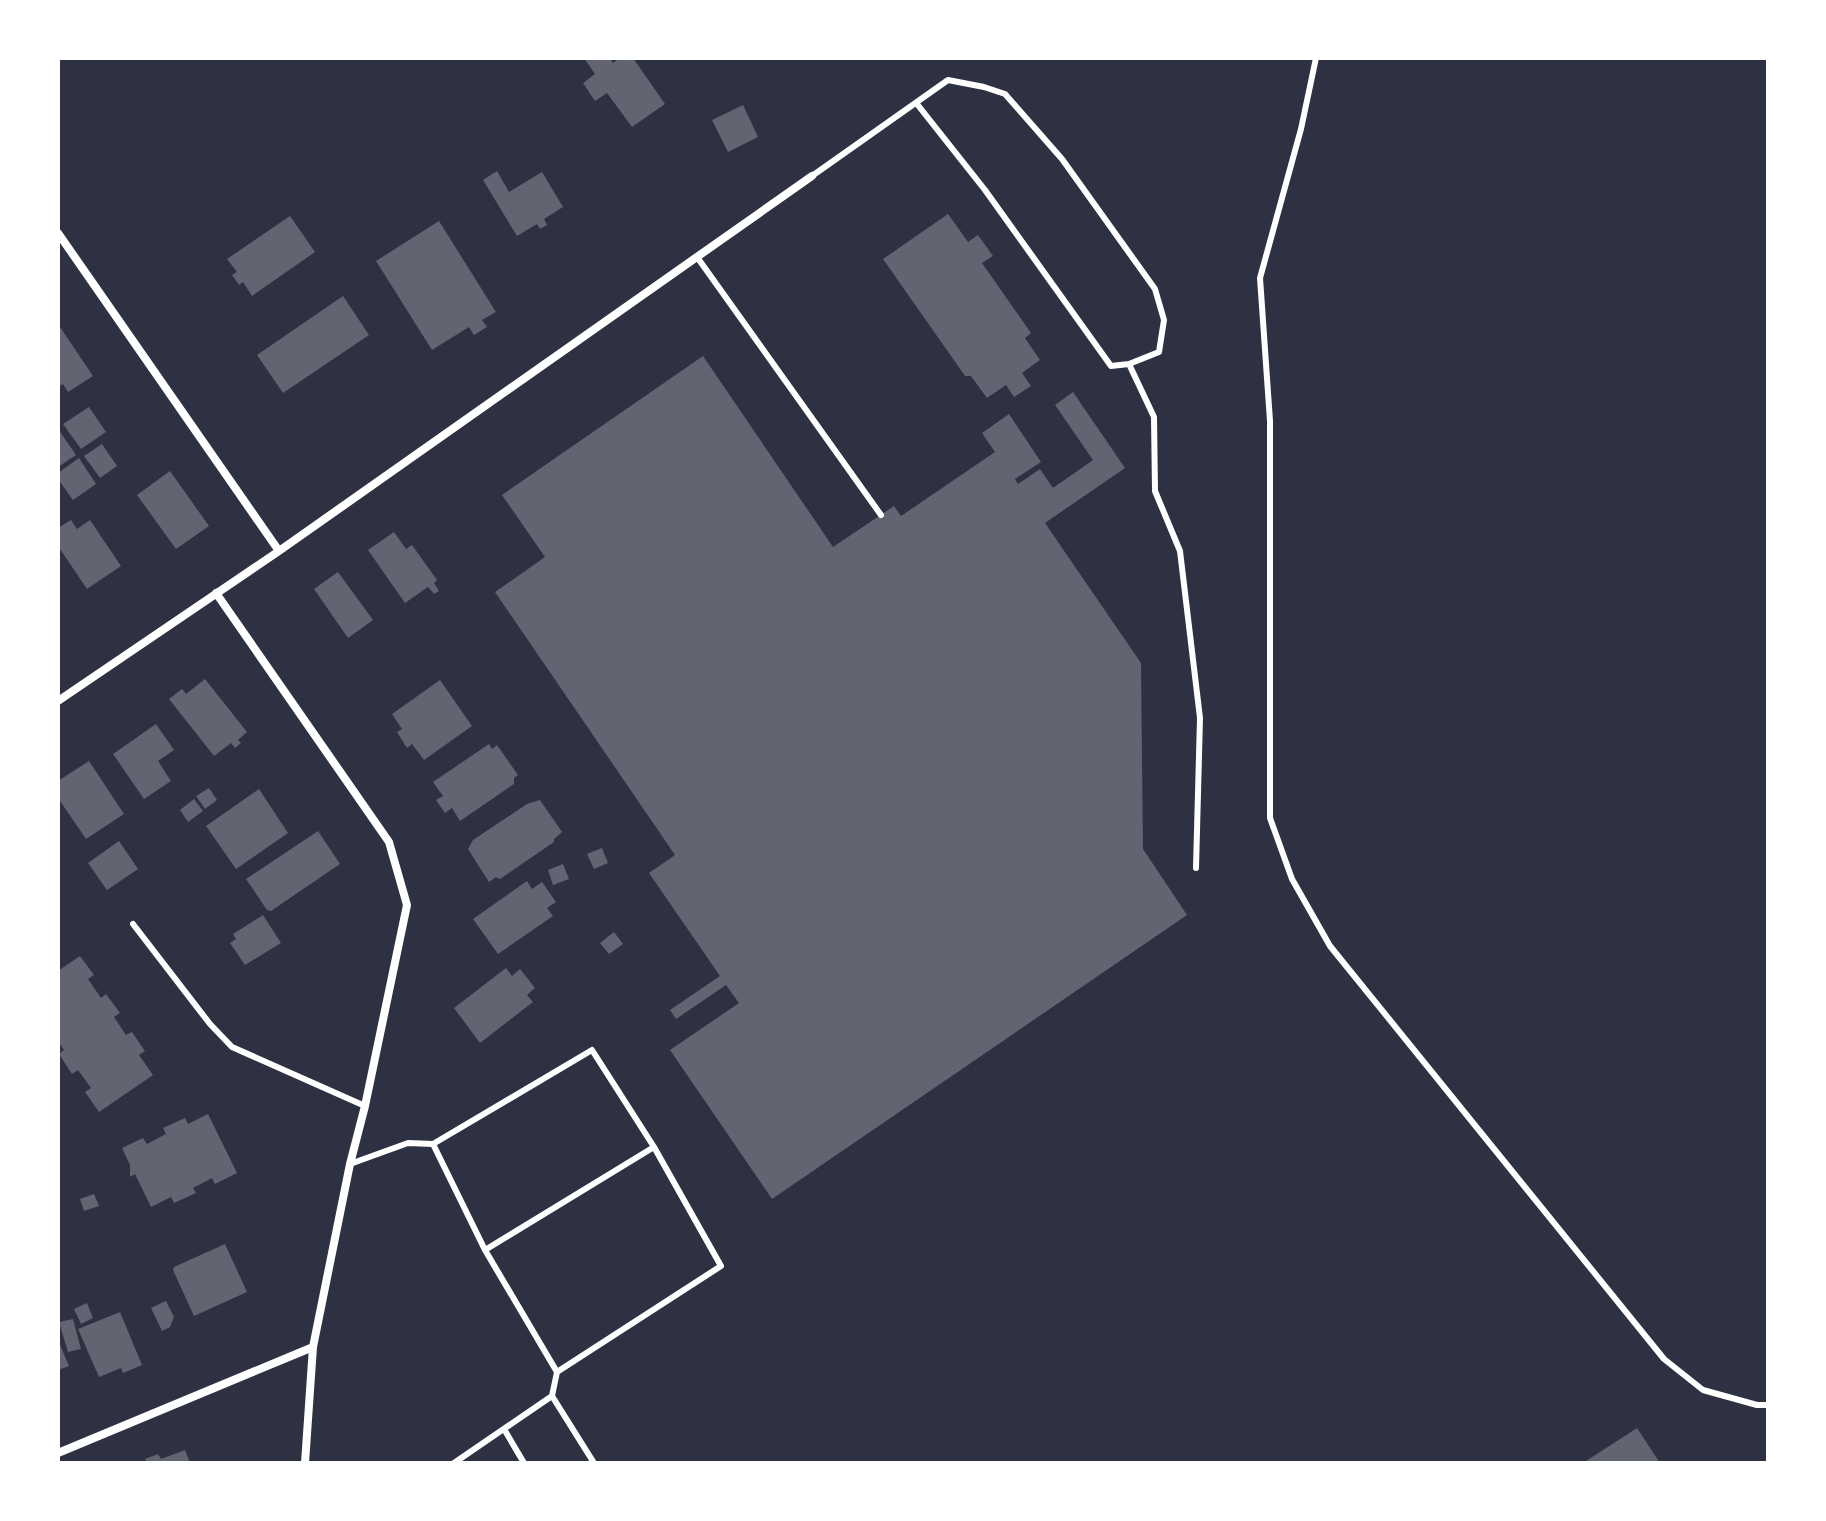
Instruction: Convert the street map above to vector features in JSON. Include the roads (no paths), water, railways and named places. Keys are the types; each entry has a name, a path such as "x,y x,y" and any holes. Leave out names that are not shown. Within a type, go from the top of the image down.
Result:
{"street":[{"path":"58,701 279,551 812,176"},
{"path":"59,235 279,551"},
{"path":"216,593 389,842 407,905 313,1347 305,1463"},
{"path":"58,1453 313,1347"}],"lane":[{"path":"1316,58 1301,129 1260,278 1270,421 1270,818 1292,879 1330,946 1664,1359 1703,1390 1757,1405 1768,1405"},
{"path":"812,176 948,80 1005,94 1062,159 1155,289 1164,320 1159,352 1129,364 1111,366 985,190 917,104"},
{"path":"697,257 881,515"},
{"path":"1129,364 1154,417 1155,491 1180,551 1200,718 1196,868"},
{"path":"133,924 210,1024 232,1047 365,1106"},
{"path":"350,1164 408,1143 433,1144 592,1050 654,1147 721,1266 557,1372"},
{"path":"433,1144 485,1250 557,1372 552,1396 454,1463"},
{"path":"485,1250 654,1147"},
{"path":"552,1396 594,1463"},
{"path":"504,1429 524,1463"}]}
